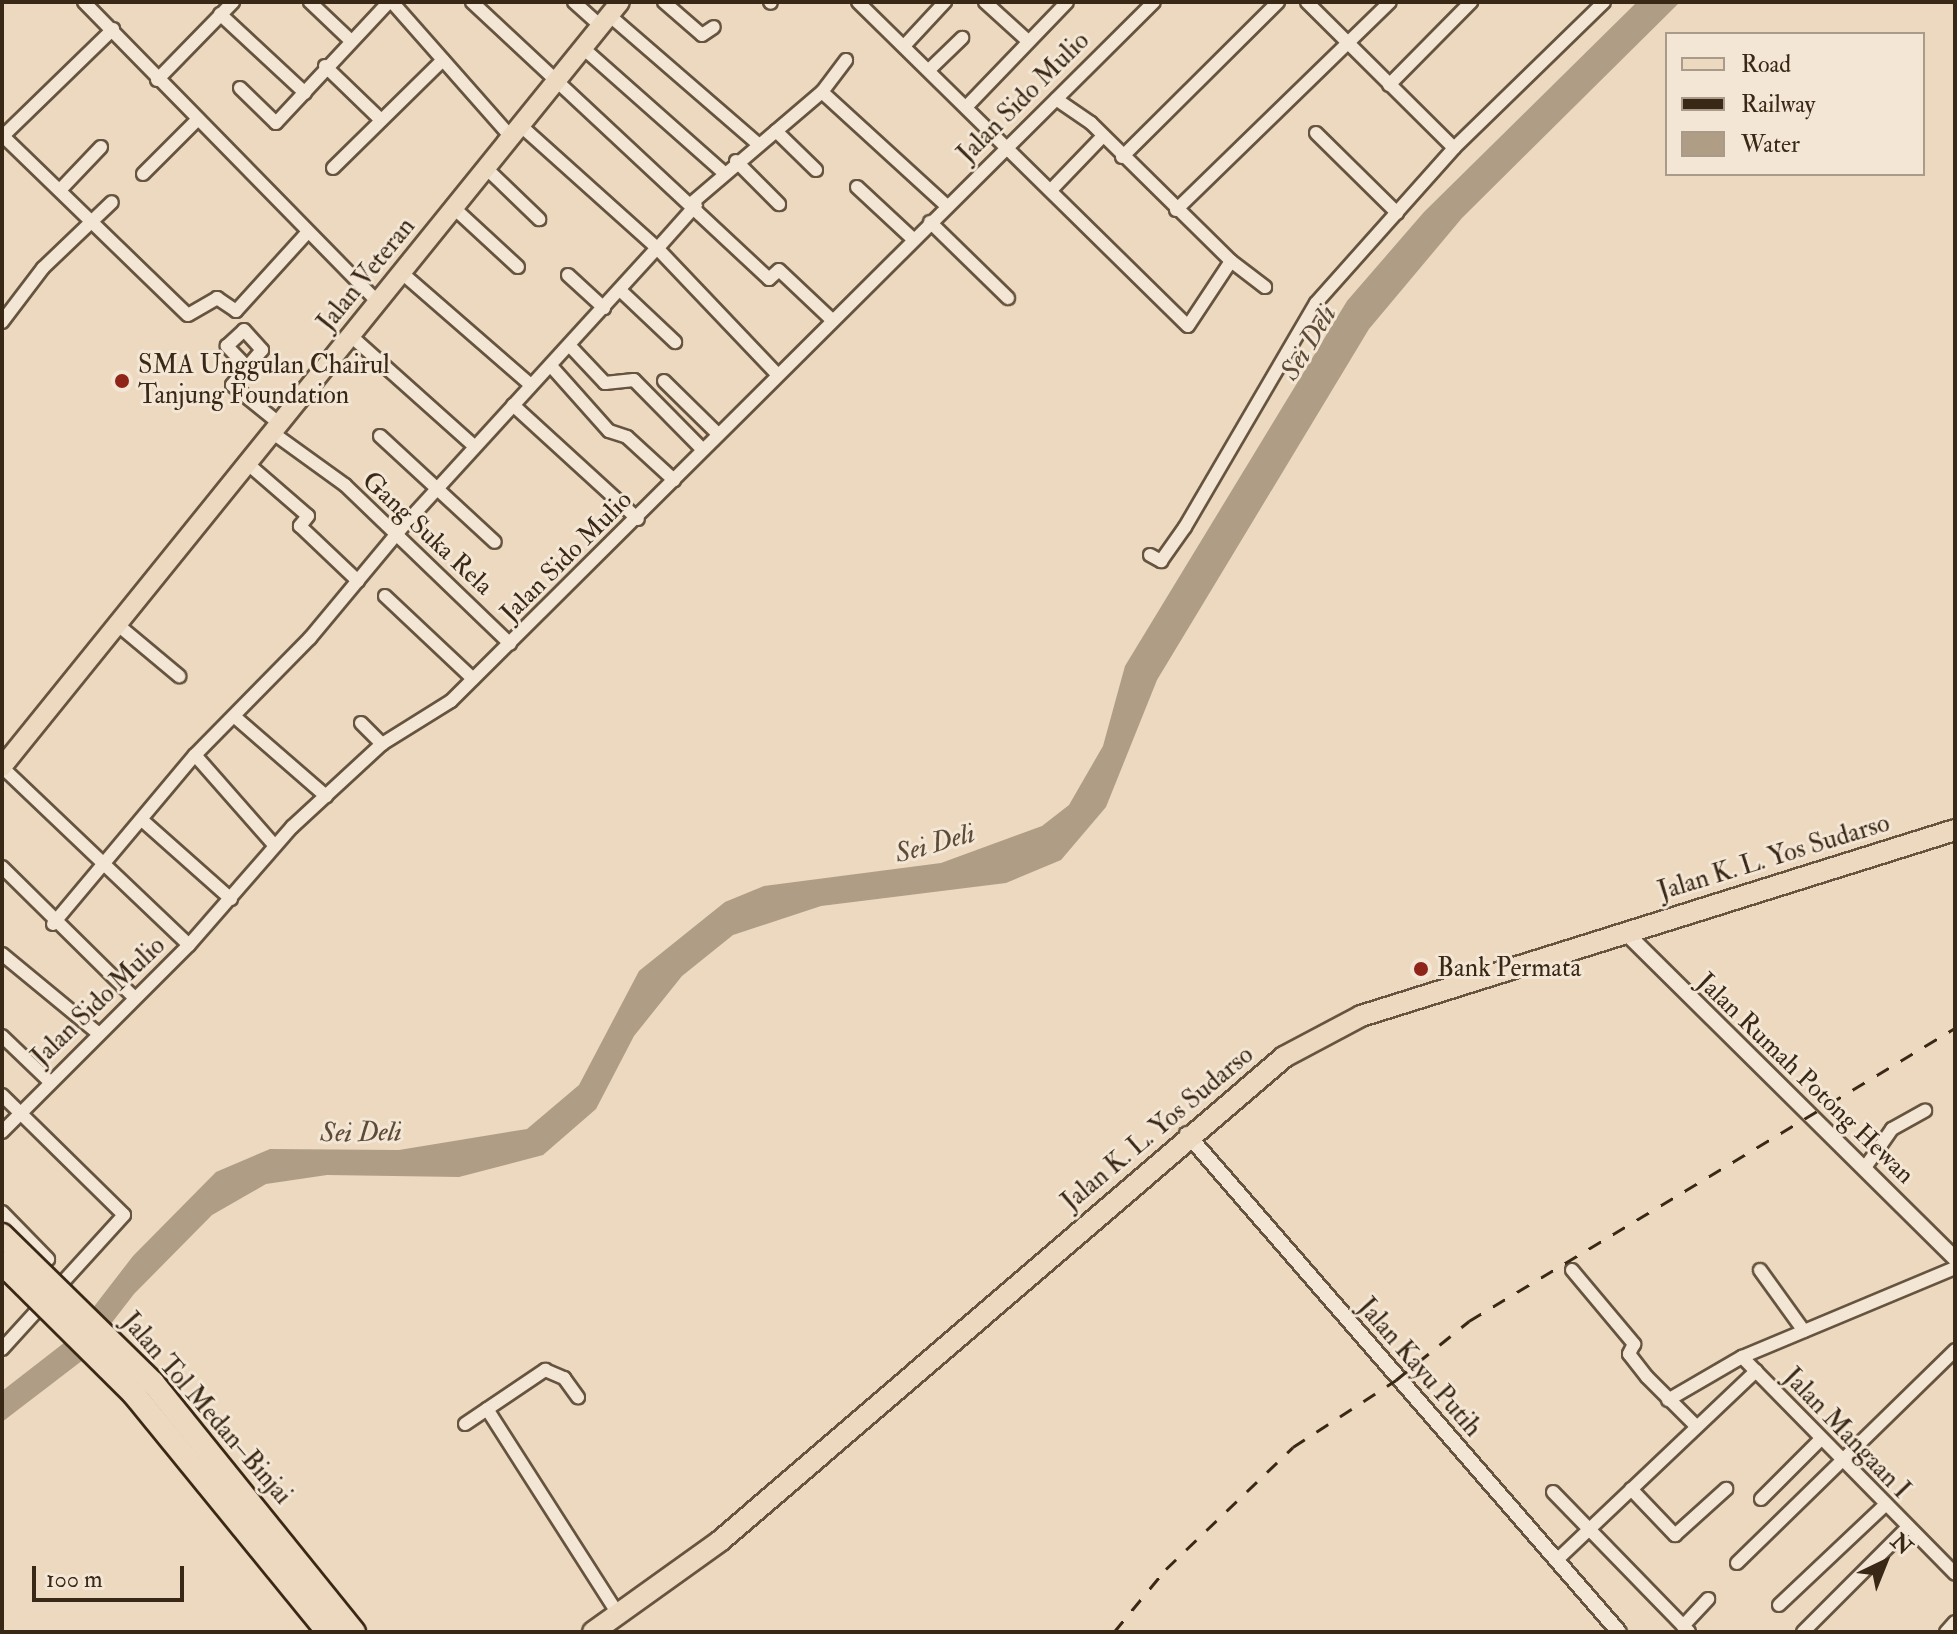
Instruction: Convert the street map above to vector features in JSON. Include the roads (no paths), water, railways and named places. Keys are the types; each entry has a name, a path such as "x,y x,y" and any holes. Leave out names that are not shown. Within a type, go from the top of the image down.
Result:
{"highway":[{"name":"Jalan K. L. Yos Sudarso","path":"593,1632 616,1623 723,1555 1191,1138 1322,1048 1626,935 1955,830"},
{"name":"Jalan K. L. Yos Sudarso","path":"1626,935 1955,840"},
{"name":"Jalan Tol Medan–Binjai","path":"2,1235 153,1383 354,1632"},
{"name":"Jalan Tol Medan–Binjai","path":"2,1263 144,1406 328,1632"}],"main road":[{"name":"Jalan Veteran","path":"2,767 610,14"}],"street":[{"path":"84,2 306,234 378,302"},
{"path":"157,80 233,2"},
{"path":"310,2 350,40"},
{"path":"240,88 276,123 328,63 390,2 443,60 516,131 656,249 776,373"},
{"path":"472,2 695,204 769,279 779,270 832,320"},
{"path":"574,2 610,14 757,143"},
{"path":"664,2 702,35 714,27"},
{"path":"858,2 1010,144 1188,326 1231,261"},
{"path":"905,45 945,2"},
{"path":"985,2 1028,41"},
{"path":"969,104 1067,2"},
{"path":"1122,157 1278,2"},
{"path":"1307,2 1454,148"},
{"path":"1176,210 1390,2"},
{"path":"1389,85 1471,2"},
{"path":"1150,555 1158,562 1166,556 1316,303 1454,148 1604,2"},
{"name":"Jalan Sido Mulio","path":"2,1132 49,1081 189,945 275,846 382,744 473,679 510,644 638,519 776,373 1152,3"},
{"path":"220,14 305,93"},
{"path":"113,29 4,131 188,315 217,298 236,311 306,234"},
{"path":"930,69 962,38"},
{"path":"583,48 723,172"},
{"path":"320,49 328,63 381,120"},
{"path":"333,168 443,60"},
{"path":"53,924 195,755 235,717 358,581 397,532 570,346 723,172 822,92 846,60"},
{"path":"822,92 947,206"},
{"path":"1056,99 1102,137 1231,261 1265,287"},
{"path":"143,174 196,121"},
{"path":"776,131 816,170"},
{"path":"1316,133 1397,213"},
{"path":"1052,189 1102,137"},
{"path":"61,189 101,147"},
{"path":"736,161 779,204"},
{"path":"486,168 539,219"},
{"path":"857,187 913,239"},
{"path":"2,322 112,202"},
{"path":"454,208 518,267"},
{"path":"930,222 1008,298"},
{"path":"402,273 531,385"},
{"path":"568,275 604,308"},
{"path":"620,290 675,342"},
{"path":"351,336 475,447"},
{"path":"570,346 605,383 634,380 703,450"},
{"name":"Gang Suka Rela","path":"246,366 232,385 276,428 397,532 510,644"},
{"path":"551,366 609,431 627,437 674,480"},
{"path":"664,381 718,434"},
{"path":"513,405 638,519"},
{"path":"380,436 495,542"},
{"path":"248,464 308,516 300,526 358,581"},
{"path":"385,596 473,679"},
{"path":"118,625 179,676"},
{"path":"235,717 326,796"},
{"path":"361,723 382,744"},
{"path":"195,755 275,846"},
{"path":"2,767 189,945"},
{"path":"142,820 231,899"},
{"path":"2,867 53,924 134,997"},
{"name":"Jalan Rumah Potong Hewan","path":"1626,935 1955,1259"},
{"path":"2,954 98,1033"},
{"path":"2,1036 49,1081"},
{"path":"2,1095 124,1215 3,1346"},
{"path":"1864,1169 1892,1129 1925,1111"},
{"name":"Jalan Kayu Putih","path":"1191,1138 1396,1380 1559,1558 1619,1632"},
{"path":"2,1212 48,1259"},
{"path":"1668,1400 1742,1357 1955,1268"},
{"path":"1572,1270 1634,1344 1629,1354 1668,1400 1696,1426"},
{"path":"1760,1270 1804,1331"},
{"path":"1737,1563 1955,1350"},
{"name":"Jalan Mangaan I","path":"1742,1357 1886,1504 1906,1529 1955,1574"},
{"path":"465,1424 545,1370 564,1378 578,1397"},
{"path":"1559,1558 1756,1371"},
{"path":"487,1409 616,1623"},
{"path":"1761,1499 1820,1440"},
{"path":"1631,1489 1675,1535 1726,1489"},
{"path":"1553,1492 1686,1630 1708,1599"},
{"path":"1779,1605 1886,1504"},
{"path":"1803,1632 1906,1529"},
{"path":"1946,1632 1955,1622"}],"water":[{"path":"1637,2 1680,2 1462,218 1369,329 1157,680 1106,807 1061,860 1006,883 821,906 733,935 682,976 634,1036 596,1109 543,1155 459,1177 327,1175 266,1184 212,1215 134,1294 83,1360 2,1422 2,1391 69,1339 133,1256 216,1172 270,1149 399,1150 527,1129 579,1085 639,971 725,902 764,886 941,863 1042,826 1069,805 1103,746 1125,666 1347,301 1424,212"}],"railway":[{"path":"1114,1632 1166,1569 1293,1447 1396,1380 1469,1321 1955,1028"}],"place":[{"name":"SMA Unggulan Chairul Tanjung Foundation","path":"122,381"},
{"name":"Bank Permata","path":"1421,969"}],"water label":[{"name":"Sei Deli","path":"1309,343"},
{"name":"Sei Deli","path":"935,844"},
{"name":"Sei Deli","path":"361,1133"}]}
